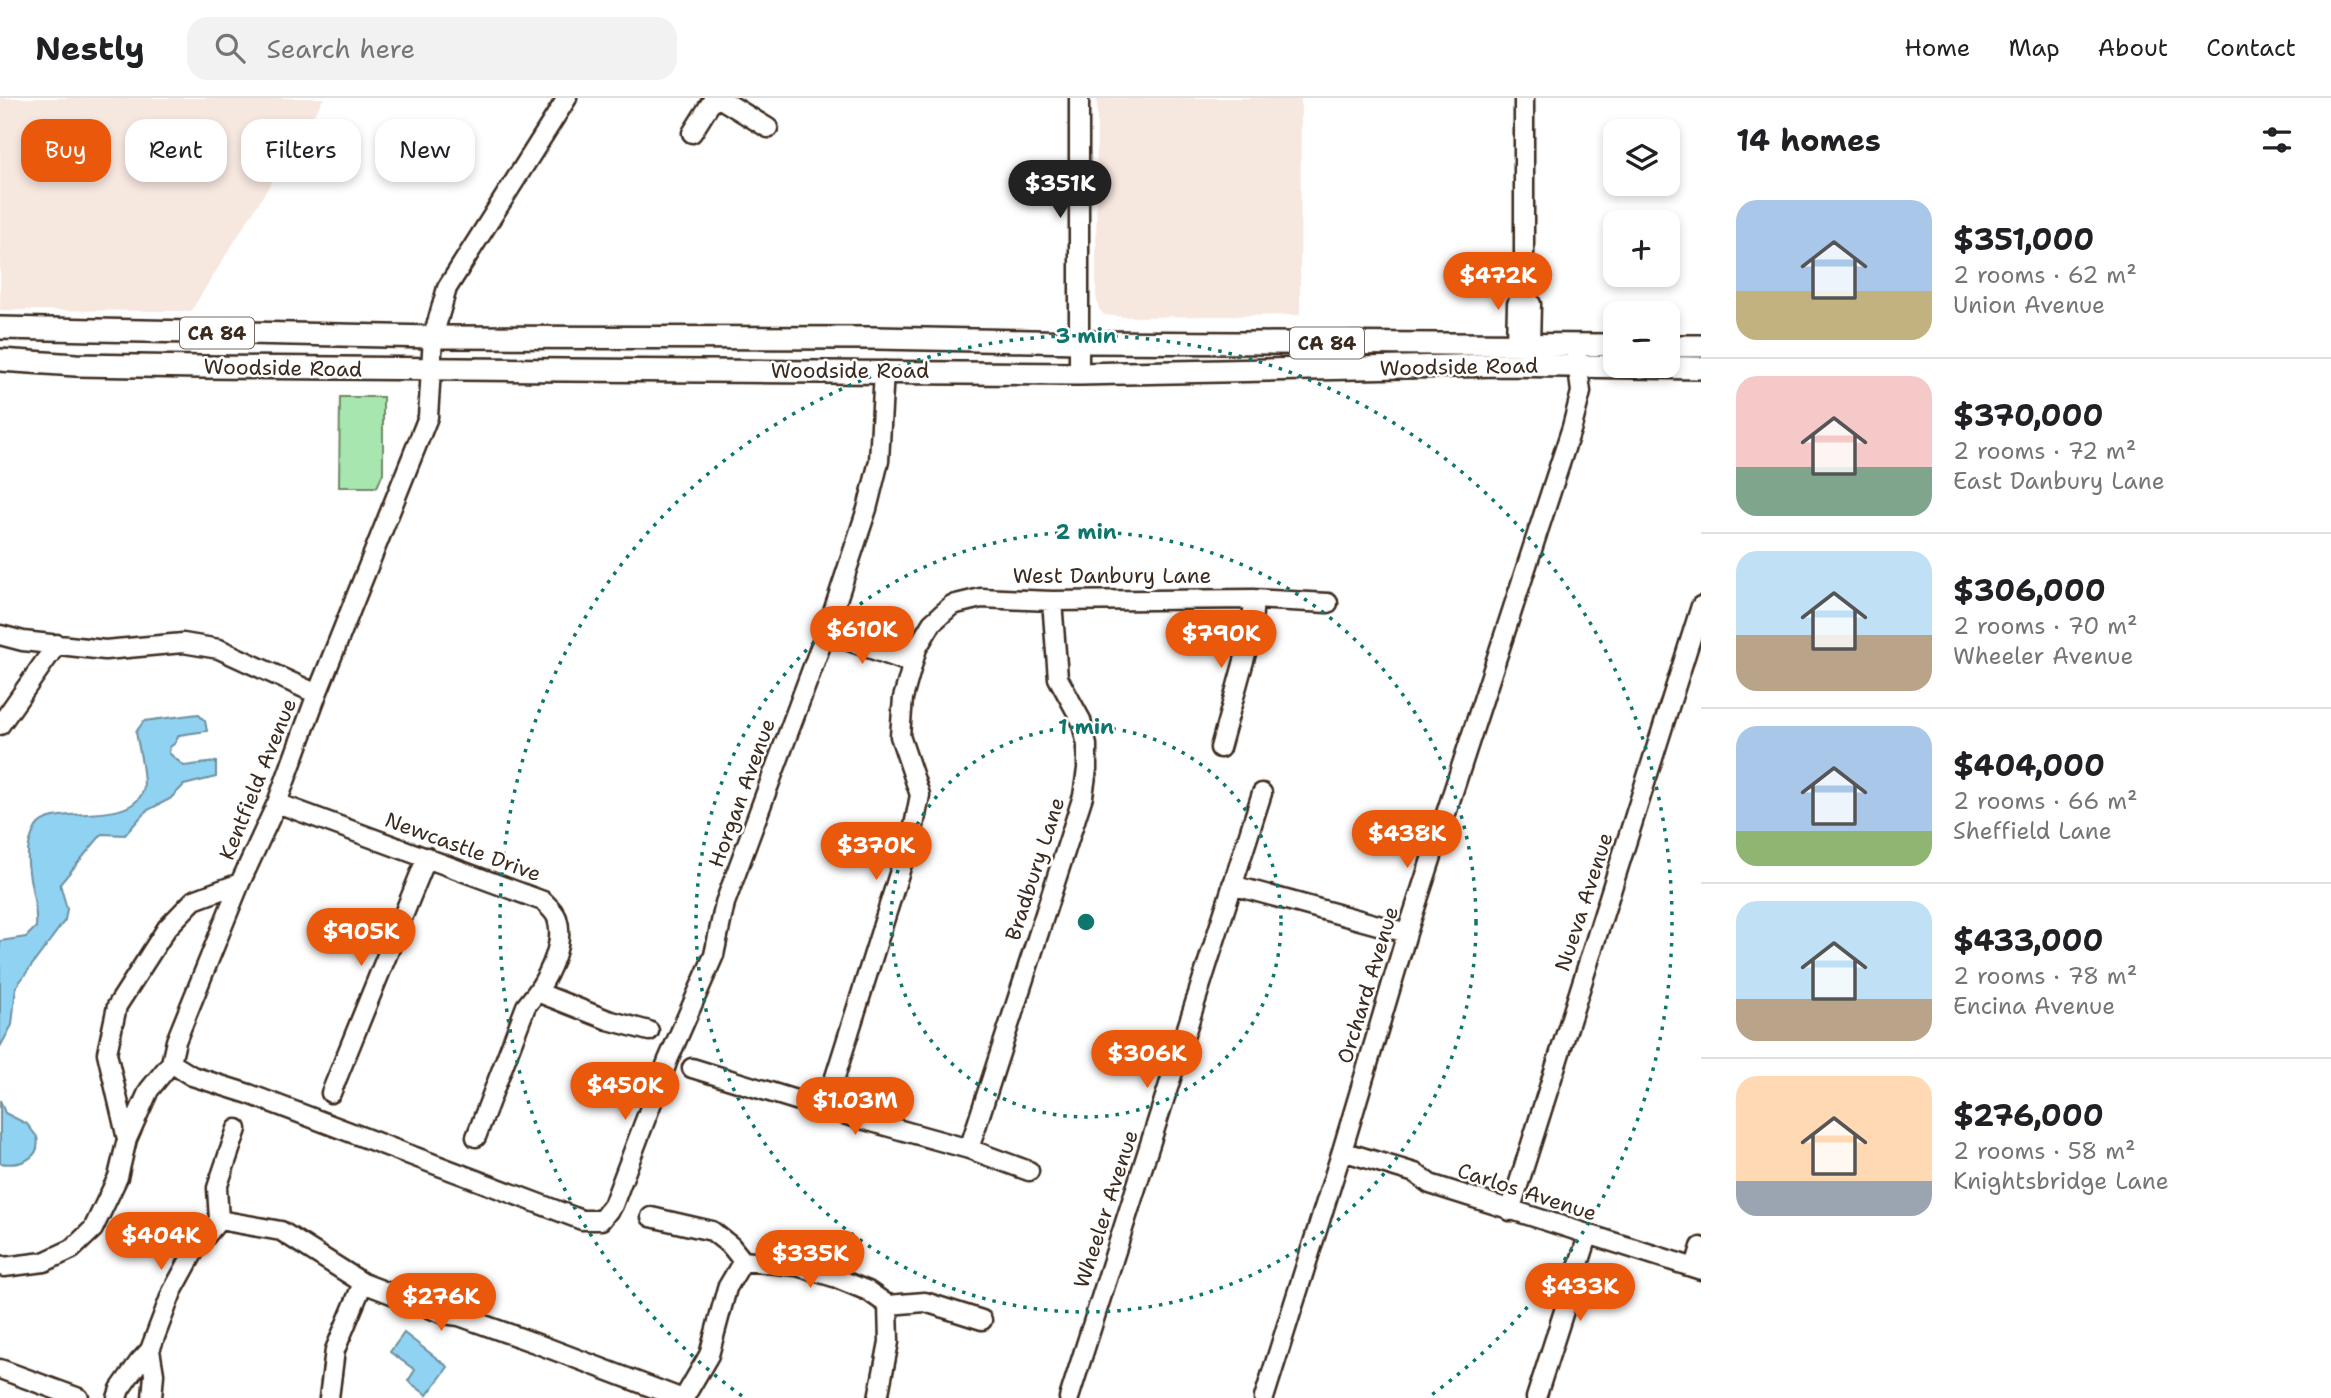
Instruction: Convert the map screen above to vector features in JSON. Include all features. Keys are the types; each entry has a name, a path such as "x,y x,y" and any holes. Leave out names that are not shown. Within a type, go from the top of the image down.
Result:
{"main road":[{"name":"Woodside Road","path":"0,328 433,337 867,338 1523,345 1577,355 1701,368"},
{"path":"1680,345 1701,346"},
{"name":"Woodside Road","path":"0,360 76,365 1079,374 1577,355 1603,348"}],"street":[{"name":"Kentfield Avenue","path":"171,1063 176,1041 240,883 276,803 428,417 433,337 447,288 567,98"},
{"path":"692,133 716,98 768,128"},
{"path":"1079,98 1079,374"},
{"path":"1523,345 1531,304 1524,293 1524,98"},
{"name":"Orchard Avenue","path":"1264,1398 1407,933 1572,427 1581,392 1577,355"},
{"name":"Horgan Avenue","path":"171,1063 192,1076 249,1094 582,1220 601,1220 613,1205 668,1059 714,956 725,903 828,626 867,509 879,461 884,371"},
{"name":"West Danbury Lane","path":"825,1109 916,816 920,795 900,737 902,698 914,656 932,623 952,605 981,598 1254,599 1328,603"},
{"path":"1220,748 1251,635 1254,599"},
{"name":"Bradbury Lane","path":"969,1149 1083,796 1087,745 1081,720 1058,678 1052,600"},
{"name":"Nueva Avenue","path":"1510,1210 1701,606"},
{"path":"828,626 914,656"},
{"path":"0,635 23,641 105,650 183,643 219,649 317,694"},
{"path":"0,725 57,644"},
{"name":"Wheeler Avenue","path":"1069,1398 1262,793"},
{"name":"Newcastle Drive","path":"276,803 543,901 557,915 560,934 548,975 526,1006 476,1137"},
{"path":"331,1093 427,858"},
{"path":"127,1139 107,1053 117,1006 167,928 194,900 240,883"},
{"path":"1233,885 1407,933"},
{"path":"537,992 608,1020 649,1031"},
{"path":"0,1265 44,1262 72,1249 93,1229 118,1177 127,1139 149,1090 171,1063"},
{"path":"692,1068 969,1149 1029,1171"},
{"path":"117,1398 139,1362 150,1350 172,1292 196,1248 219,1220 217,1188 237,1129"},
{"name":"Carlos Avenue","path":"1342,1151 1415,1173 1430,1184 1588,1236 1698,1268"},
{"path":"651,1217 712,1231 731,1246 743,1261 797,1266 834,1277 869,1292 888,1305 925,1302 982,1321"},
{"path":"219,1220 281,1231 363,1283 682,1398 709,1355 727,1288 743,1261"},
{"path":"1536,1398 1588,1236"},
{"path":"1698,1268 1701,1247"},
{"path":"329,1398 335,1350 363,1283"},
{"path":"878,1398 889,1342 888,1305"},
{"path":"150,1350 154,1374 152,1398"},
{"path":"0,1368 79,1398"}],"shaded area":[{"path":"0,98 324,98 311,119 241,119 241,182 272,182 191,311 0,310"},
{"path":"1097,98 1301,98 1300,315 1104,315 1099,309 1096,296"}],"green space":[{"path":"340,397 383,397 383,473 377,487 339,487"}],"water":[{"path":"198,714 205,721 207,731 179,735 169,753 184,766 216,762 216,777 184,785 170,799 146,811 125,835 102,834 60,884 67,909 65,920 16,987 12,1025 0,1047 0,941 26,937 36,927 28,852 36,827 44,820 57,816 107,812 123,809 135,802 144,786 136,732 144,721"},
{"path":"0,1100 5,1113 27,1124 37,1137 36,1151 27,1160 0,1163"},
{"path":"404,1333 448,1367 427,1395 408,1381 415,1370 390,1352"}]}
